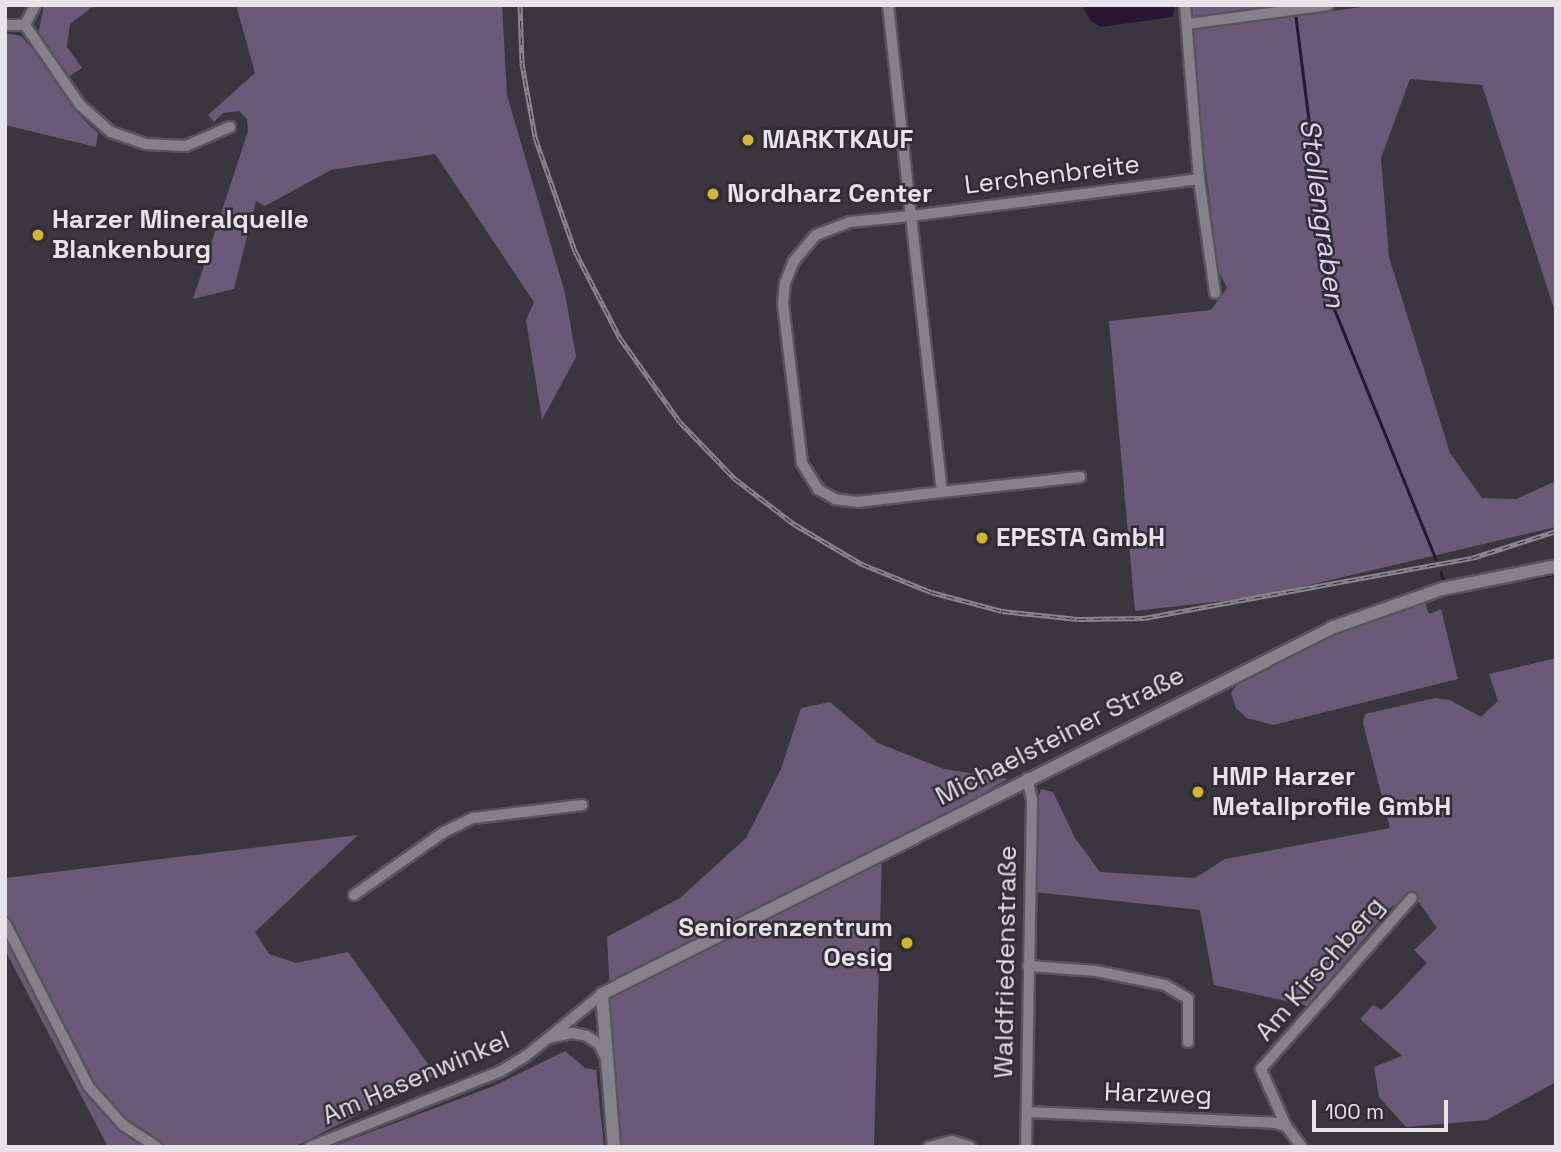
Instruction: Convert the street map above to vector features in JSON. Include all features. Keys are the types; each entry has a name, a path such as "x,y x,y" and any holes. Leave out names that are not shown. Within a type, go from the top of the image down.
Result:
{"street":[{"path":"25,25 35,5"},
{"path":"888,5 942,492"},
{"path":"1185,5 1199,179 1215,293"},
{"path":"1188,24 1328,5"},
{"path":"5,25 25,25"},
{"path":"25,25 80,105 111,132 145,144 176,146 212,138 230,127"},
{"name":"Lerchenbreite","path":"1080,477 846,501 827,496 811,481 802,463 783,304 794,261 816,235 850,222 1199,179"},
{"name":"Michaelsteiner Straße","path":"602,994 1027,779 1357,618 1442,589 1556,566"},
{"name":"Waldfriedenstraße","path":"1027,779 1032,800 1027,1147"},
{"path":"354,895 444,832 473,818 582,805"},
{"name":"Am Kirschberg","path":"1286,1126 1261,1069 1412,898"},
{"path":"5,923 89,1087 123,1125 157,1147"},
{"path":"1028,966 1096,971 1165,985 1188,999 1188,1042"},
{"path":"602,994 614,1147"},
{"name":"Am Hasenwinkel","path":"310,1147 501,1072 548,1039 602,994"},
{"path":"548,1039 579,1033 594,1040 605,1057"},
{"name":"Harzweg","path":"1027,1112 1239,1119 1286,1126"},
{"path":"1286,1126 1302,1147"},
{"path":"929,1147 952,1141 970,1147"}],"shaded area":[{"path":"44,5 95,5 70,24 67,47 82,68 68,77 38,35"},
{"path":"236,5 502,5 507,95 565,293 576,357 542,420 526,320 534,302 435,154 331,170 265,206 256,201 234,289 193,299 248,131 247,119 239,111 223,113 214,122 208,115 255,73"},
{"path":"1082,5 1174,5 1175,9 1172,17 1101,27 1090,20"},
{"path":"1187,5 1290,5 1189,20"},
{"path":"1378,5 1556,5 1556,315 1482,85 1410,79 1381,158 1389,257 1450,453 1482,498 1516,499 1556,481 1556,527 1258,597 1135,611 1109,321 1211,310 1227,288 1218,269 1189,29"},
{"path":"5,33 21,36 31,47 82,118 98,133 96,147 5,125"},
{"path":"1424,599 1429,614 1441,609 1458,679 1273,725 1247,718 1236,708 1231,693 1242,678 1284,656"},
{"path":"1556,658 1556,1082 1487,1120 1406,1127 1379,1097 1374,1067 1402,1056 1360,1019 1373,1005 1382,1010 1427,963 1414,950 1437,928 1413,894 1390,908 1308,1006 1214,985 1200,910 1034,892 1035,808 1041,789 1053,792 1075,838 1100,872 1195,878 1225,859 1390,828 1363,723 1365,714 1435,698 1450,700 1481,717 1498,701 1489,674"},
{"path":"830,702 878,743 944,769 1008,779 889,847 882,857 874,1147 618,1147 607,937 680,898 746,838 781,769 801,708"},
{"path":"358,835 255,932 269,954 296,963 348,952 436,1075 294,1147 108,1147 5,950 5,878"},
{"path":"565,1051 585,1068 596,1070 604,1147 331,1147 494,1086"}],"waterway":[{"name":"Stollengraben","path":"1296,17 1332,303 1436,559"},
{"name":"Stollengraben","path":"1441,572 1443,579"},
{"name":"Stollengraben","path":"1507,582 1556,574"},
{"name":"Stollengraben","path":"1446,595 1460,592"}],"railway":[{"path":"520,5 522,63 535,137 575,251 620,338 680,422 734,478 794,524 862,564 931,592 1002,611 1078,619 1144,618 1472,558 1556,531"}],"place":[{"name":"MARKTKAUF","path":"748,140"},
{"name":"Nordharz Center","path":"713,194"},
{"name":"Harzer Mineralquelle Blankenburg","path":"38,235"},
{"name":"EPESTA GmbH","path":"982,538"},
{"name":"HMP Harzer Metallprofile GmbH","path":"1198,792"},
{"name":"Seniorenzentrum Oesig","path":"907,943"}]}
